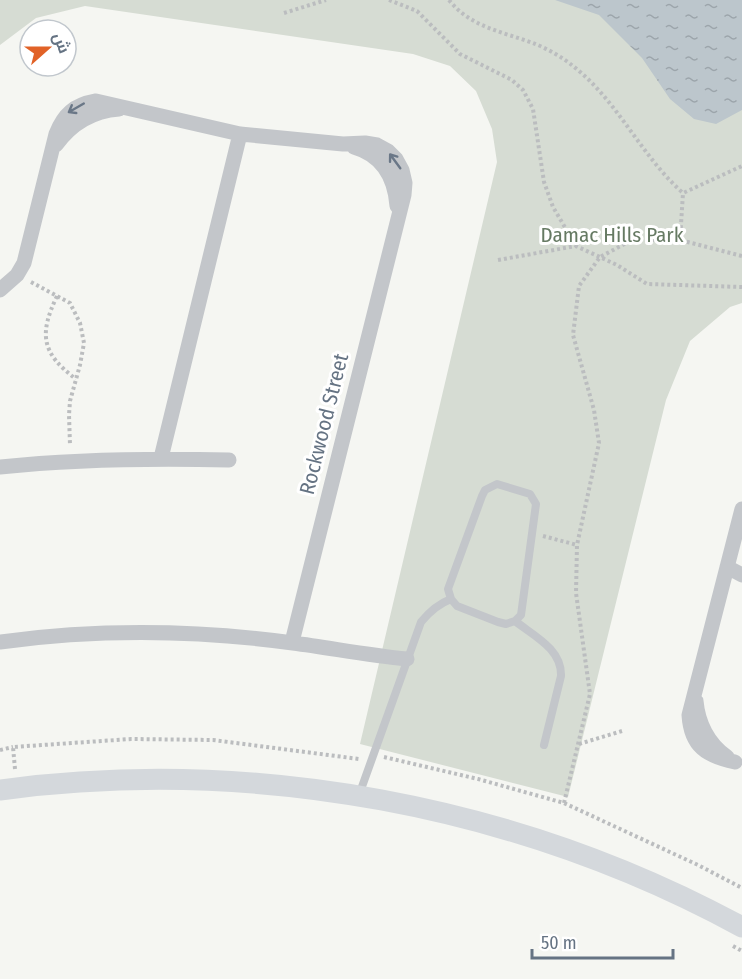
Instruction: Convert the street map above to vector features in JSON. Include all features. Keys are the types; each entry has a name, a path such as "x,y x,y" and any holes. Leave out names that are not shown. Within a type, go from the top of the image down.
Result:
{"street":[{"name":"Rockwood Street","path":"0,290 17,275 26,257 61,121 70,110 82,104 96,101 240,134 377,145 396,159 405,183 404,195 292,642"},
{"path":"161,458 240,134"},
{"path":"0,467 72,460 161,458 229,460"},
{"path":"739,764 720,752 706,735 698,714 695,691 742,509"},
{"path":"727,567 742,575"},
{"path":"0,642 122,634 202,635 292,642 407,659"},
{"path":"0,790 112,779 160,778 284,786 358,796 440,811 515,832 590,857 662,888 737,936"}],"lane":[{"path":"497,484 530,494 536,504 533,533 523,606 521,615 515,621 506,624 498,622 457,606 451,599 448,589 450,580 485,490 497,484"},
{"path":"358,796 421,622 439,604 451,599"},
{"path":"515,621 555,653 561,668 544,745"}],"path":[{"path":"284,13 326,0"},
{"path":"389,0 417,11 460,54 512,80 523,90 533,109 544,182 553,207 576,246"},
{"path":"449,0 455,8 477,23 534,44 572,65 612,104 665,177 683,194"},
{"path":"683,194 742,166"},
{"path":"680,240 683,194"},
{"path":"564,803 590,694 576,593 577,545 599,443 594,410 573,335 579,286 600,257 632,240 680,240 742,256"},
{"path":"498,260 576,246 647,284 742,288"},
{"path":"17,275 70,303 81,323 84,343 69,415 72,460"},
{"path":"57,296 45,326 47,345 55,362 76,379"},
{"path":"533,533 577,545"},
{"path":"578,744 621,731"},
{"path":"0,750 13,747"},
{"path":"737,936 742,951"}],"green space":[{"name":"Damac Hills Park","path":"0,0 742,0 742,303 730,307 690,341 666,400 568,797 360,744 497,162 492,129 476,91 450,66 413,54 85,6 36,18 18,18 18,32 0,45"}],"water":[{"path":"555,0 742,0 742,110 716,124 694,119 670,99 642,58 599,15"}]}
